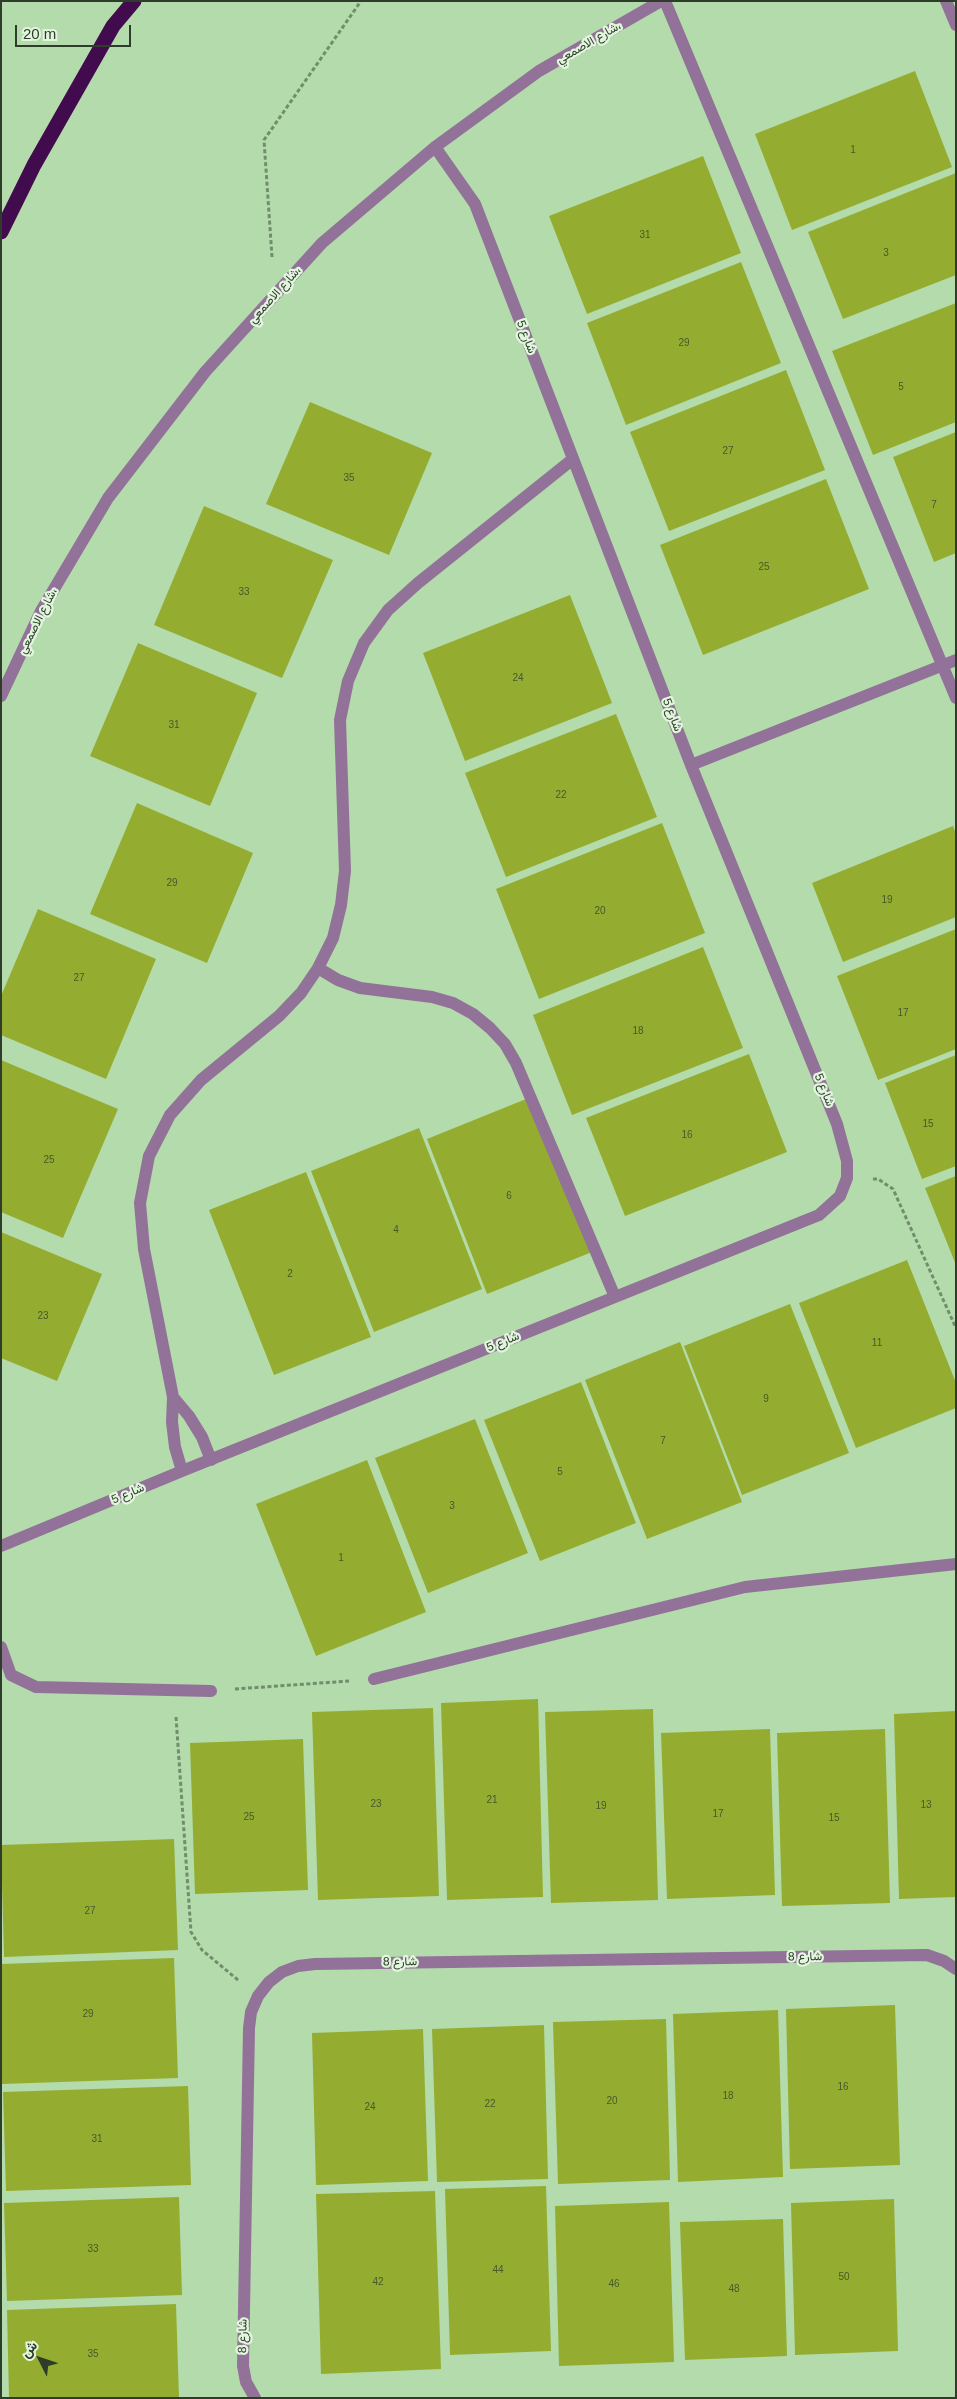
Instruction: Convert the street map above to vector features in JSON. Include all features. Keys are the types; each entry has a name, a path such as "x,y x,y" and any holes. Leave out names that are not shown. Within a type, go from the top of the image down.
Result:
{"highway":[{"path":"1,232 34,165 108,34 134,1"}],"street":[{"name":"شارع الاصمعي،","path":"1,696 41,611 108,498 205,372 322,243 435,147 539,71 662,1"},
{"path":"665,1 956,698"},
{"path":"946,1 956,25"},
{"name":"شارع 5","path":"1,1546 182,1471 819,1215 840,1196 847,1178 847,1161 838,1124 691,765 474,204 435,147"},
{"path":"182,1471 175,1447 172,1422 173,1397 144,1249 140,1202 149,1156 170,1115 201,1080 279,1016 300,994 318,968 333,938 342,905 344,871 340,720 348,681 364,643 388,610 418,582 573,459"},
{"path":"691,765 956,660"},
{"path":"318,968 338,980 360,988 432,997 453,1004 473,1014 490,1028 504,1044 516,1063 615,1297"},
{"path":"173,1397 189,1416 202,1437 211,1460"},
{"path":"374,1679 745,1587 956,1564"},
{"path":"1,1647 11,1675 36,1687 211,1691"},
{"name":"شارع 8","path":"255,2398 246,2382 243,2366 249,2028 251,2012 258,1996 269,1982 282,1972 298,1966 315,1964 926,1955 944,1961 956,1970"}],"path":[{"path":"274,296 264,140 361,1"},
{"path":"847,1178 878,1179 893,1189 956,1328"},
{"path":"211,1691 374,1679"},
{"path":"174,1690 191,1932 202,1950 258,1996"}],"building":[{"path":"915,71 952,167 792,230 755,134"},
{"path":"703,156 741,253 587,314 549,216"},
{"path":"956,173 956,275 843,319 808,232"},
{"path":"741,262 781,363 626,425 587,323"},
{"path":"956,303 956,422 873,455 832,351"},
{"path":"786,370 825,470 669,531 630,432"},
{"path":"310,402 432,453 389,555 266,504"},
{"path":"956,432 956,553 934,562 893,457"},
{"path":"826,479 869,589 703,655 660,545"},
{"path":"204,506 333,560 282,678 154,625"},
{"path":"570,595 612,703 465,761 423,653"},
{"path":"138,643 257,693 210,806 90,756"},
{"path":"616,714 657,817 506,877 465,773"},
{"path":"137,803 253,853 207,963 90,914"},
{"path":"662,823 705,933 539,999 496,889"},
{"path":"953,826 956,834 956,917 843,962 812,883"},
{"path":"38,909 156,959 106,1079 1,1035 1,996"},
{"path":"956,929 956,1049 878,1080 837,976"},
{"path":"703,947 743,1048 572,1115 533,1015"},
{"path":"749,1054 787,1152 625,1216 586,1118"},
{"path":"956,1055 956,1166 922,1179 885,1083"},
{"path":"1,1060 118,1109 63,1238 1,1212"},
{"path":"531,1097 592,1252 487,1294 427,1139"},
{"path":"419,1128 482,1289 374,1332 311,1171"},
{"path":"306,1172 371,1337 274,1375 209,1210"},
{"path":"956,1176 956,1265 925,1188"},
{"path":"1,1232 102,1274 57,1381 1,1358"},
{"path":"907,1260 956,1383 956,1408 856,1448 799,1303"},
{"path":"790,1304 849,1453 742,1495 684,1346"},
{"path":"680,1342 742,1502 647,1539 585,1380"},
{"path":"581,1382 636,1523 540,1561 484,1420"},
{"path":"475,1419 528,1553 428,1593 375,1458"},
{"path":"367,1460 426,1612 316,1656 256,1504"},
{"path":"538,1699 543,1897 447,1900 441,1703"},
{"path":"433,1708 439,1896 318,1900 312,1712"},
{"path":"653,1709 658,1900 551,1903 545,1712"},
{"path":"956,1711 956,1897 899,1899 894,1714"},
{"path":"770,1729 775,1895 667,1899 661,1733"},
{"path":"885,1729 890,1903 782,1906 777,1733"},
{"path":"303,1739 308,1890 195,1894 190,1743"},
{"path":"174,1839 178,1950 4,1957 1,1845"},
{"path":"174,1958 178,2078 2,2084 1,1964"},
{"path":"895,2005 900,2165 790,2169 786,2009"},
{"path":"778,2010 783,2177 678,2182 673,2014"},
{"path":"666,2019 670,2180 558,2184 553,2022"},
{"path":"544,2025 548,2179 437,2182 432,2029"},
{"path":"423,2029 428,2181 316,2185 312,2033"},
{"path":"188,2086 191,2185 6,2191 3,2092"},
{"path":"546,2186 551,2351 450,2355 445,2189"},
{"path":"435,2191 441,2369 321,2374 316,2194"},
{"path":"179,2197 182,2295 7,2301 4,2203"},
{"path":"894,2199 898,2351 795,2355 791,2203"},
{"path":"669,2202 674,2362 559,2366 555,2206"},
{"path":"783,2219 787,2356 685,2360 680,2222"},
{"path":"176,2304 179,2398 9,2398 7,2310"}]}
